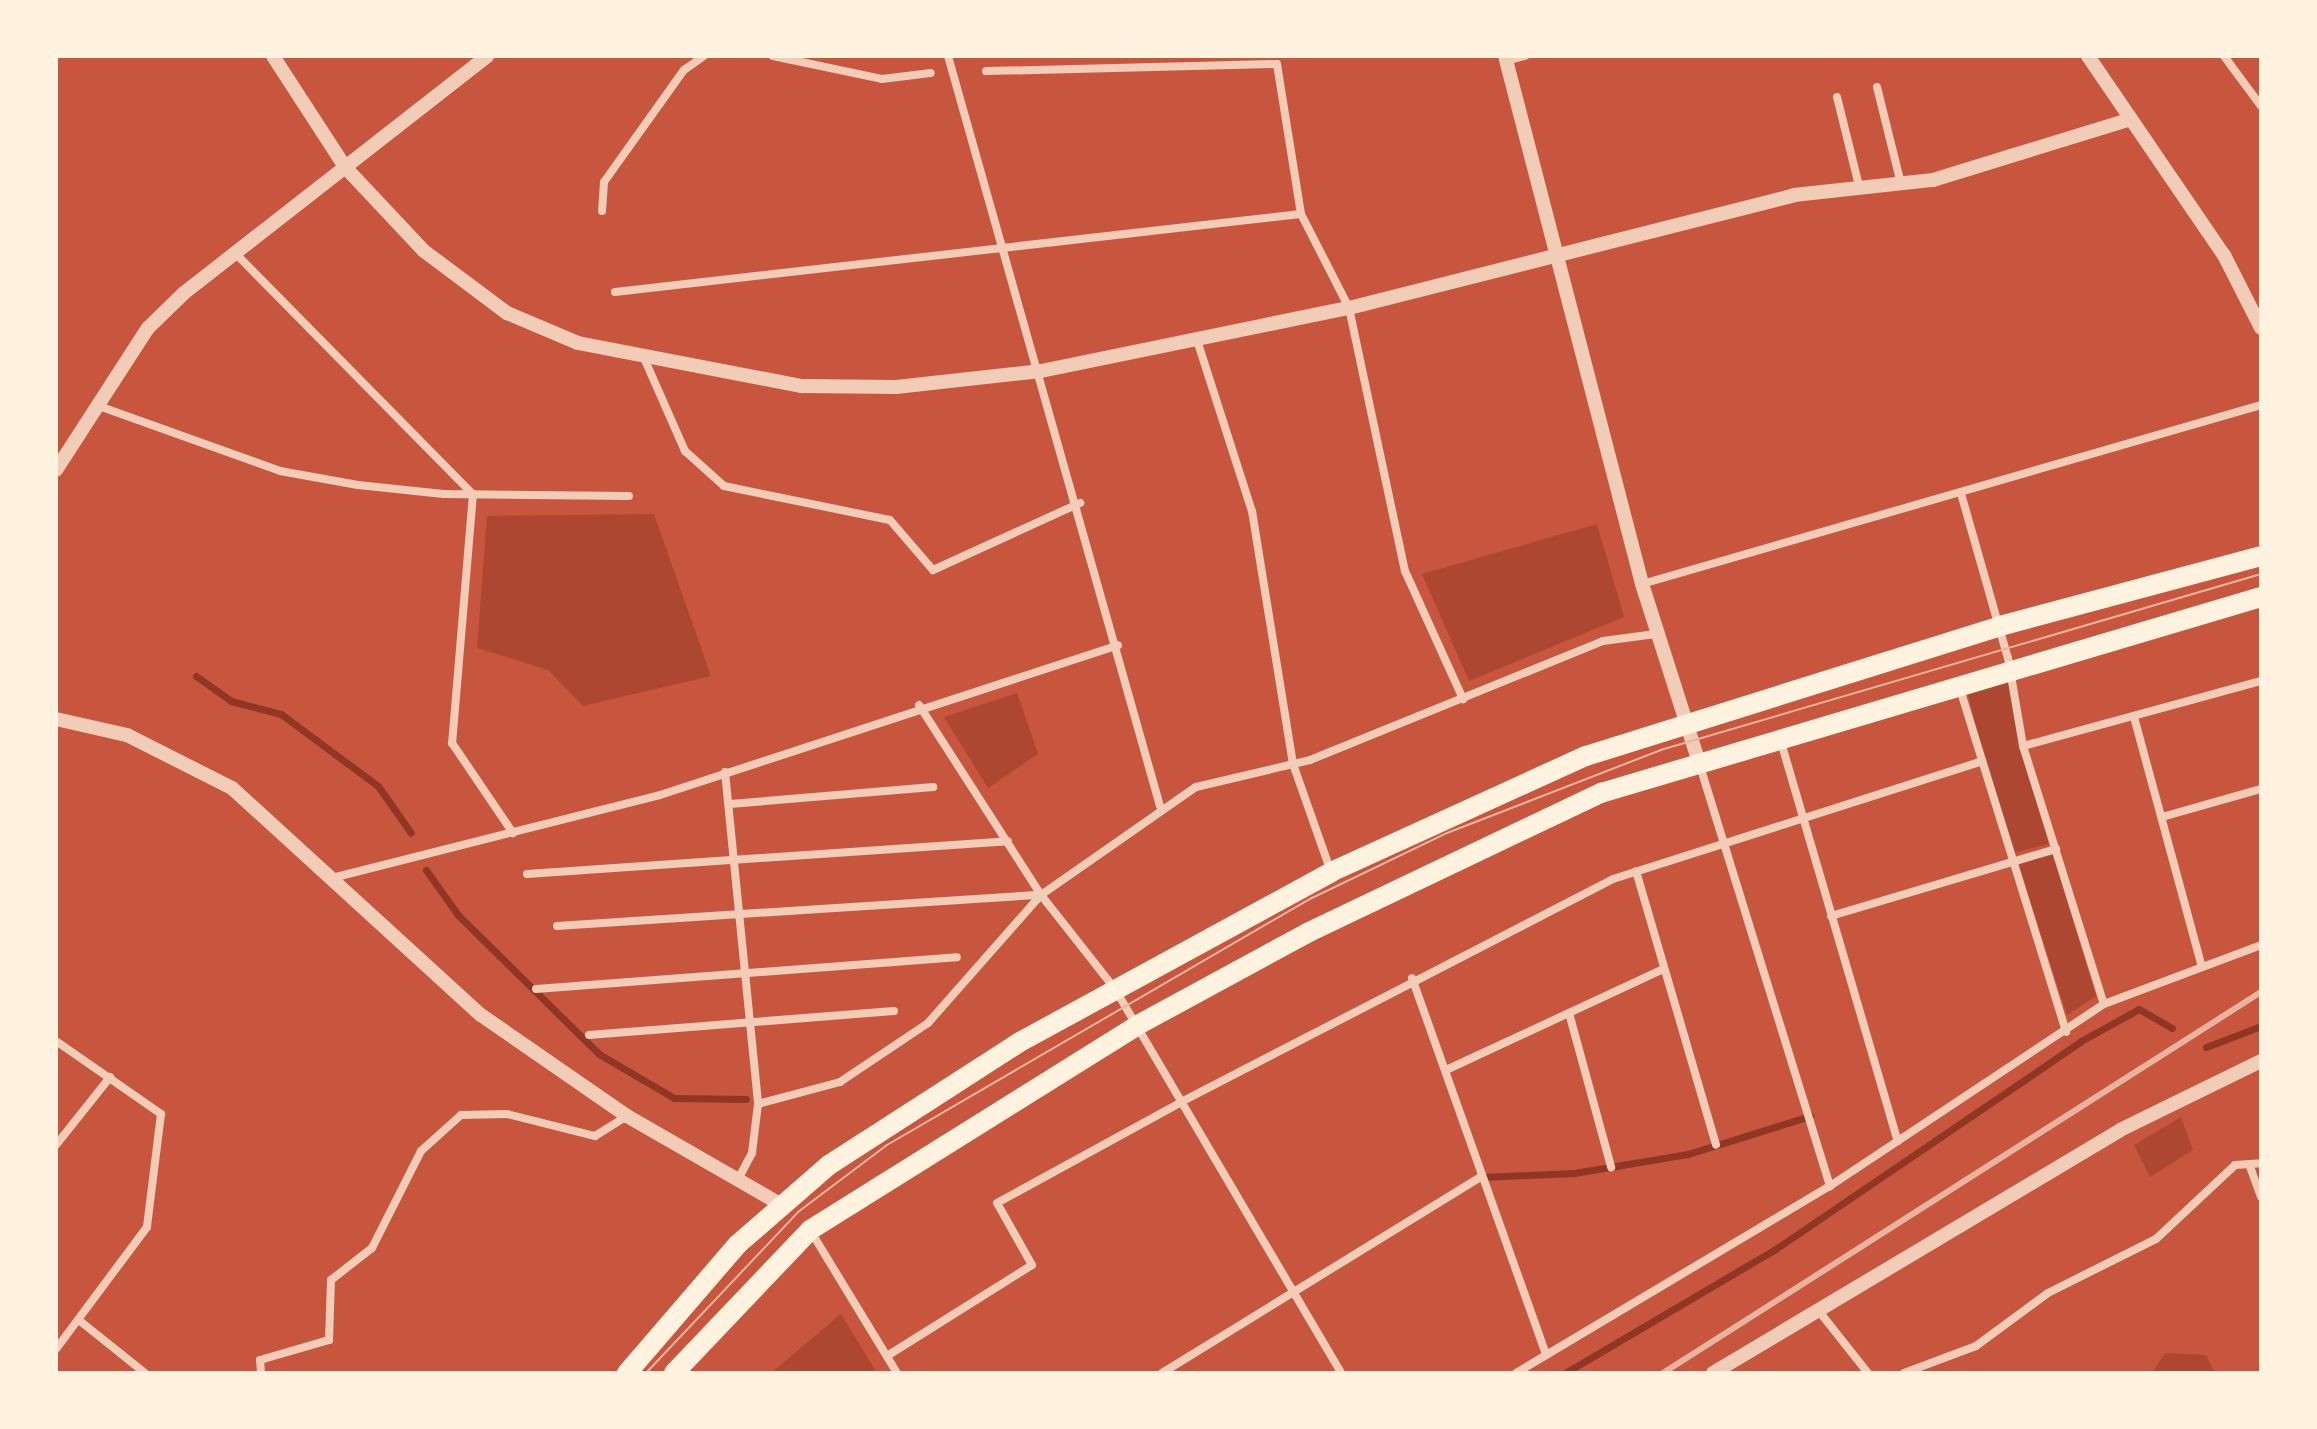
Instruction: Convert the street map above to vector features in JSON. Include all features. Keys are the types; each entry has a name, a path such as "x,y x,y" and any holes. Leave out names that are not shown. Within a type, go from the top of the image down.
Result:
{"highway":[{"path":"627,1373 780,1204 883,1128 1115,989 1331,872 1586,756 2000,626 2261,556"},
{"path":"674,1373 810,1230 1136,1026 1504,837 1698,760 1778,735 2012,675 2261,597"}],"street":[{"path":"273,56 345,167 424,251 507,313 578,343 802,386 896,387 1041,371 1195,336 1349,308 1558,258 1794,195 1859,186 1902,185 2047,150 2131,119"},
{"path":"56,470 95,405 148,328 236,254 487,56"},
{"path":"602,211 604,182 684,70 704,56"},
{"path":"773,56 882,79 931,73"},
{"path":"948,56 1080,503 1160,806"},
{"path":"1525,56 1506,58 1642,584 1684,724 1728,839 1830,1186"},
{"path":"2088,56 2254,304 2261,328"},
{"path":"2224,56 2261,106"},
{"path":"986,71 1277,64 1301,214 1349,308 1405,571 1463,699"},
{"path":"1877,87 1902,185"},
{"path":"1837,97 1859,186"},
{"path":"615,292 1003,243 1301,214"},
{"path":"236,254 473,494 452,743 513,833"},
{"path":"1195,336 1252,511 1293,764 1331,872"},
{"path":"644,358 685,451 724,486 890,520 933,570 1080,503"},
{"path":"95,405 280,471 473,494 629,496"},
{"path":"1642,584 1962,497 2261,405"},
{"path":"1962,497 2000,626 2012,675 2023,746 2104,1004"},
{"path":"758,1104 840,1082 928,1023 1041,895 1160,806 1196,787 1293,764 1603,641 1656,634"},
{"path":"336,877 513,833 725,772 919,705 1118,645"},
{"path":"2023,746 2261,681"},
{"path":"1960,689 2066,1032"},
{"path":"919,705 1041,895 1115,989 1341,1373"},
{"path":"2134,717 2202,967"},
{"path":"56,719 127,735 198,768 336,877 481,1015 627,1116 780,1204"},
{"path":"1778,735 1898,1141"},
{"path":"887,1356 1032,1265 997,1203 1183,1101 1412,978 1636,871 1801,815 1982,761"},
{"path":"725,772 758,1104 752,1153 737,1181"},
{"path":"730,804 933,787"},
{"path":"2162,817 2261,789"},
{"path":"527,874 1008,841"},
{"path":"1831,916 2056,849"},
{"path":"1636,871 1716,1145"},
{"path":"557,926 1041,895"},
{"path":"1516,1373 1830,1186 2104,1004 2261,945"},
{"path":"536,989 957,957"},
{"path":"1446,1070 1664,969"},
{"path":"1412,978 1546,1355"},
{"path":"589,1035 751,1025 894,1011"},
{"path":"1569,1013 1611,1167"},
{"path":"56,1041 161,1114 147,1227 80,1321 56,1349"},
{"path":"1713,1373 2120,1130 2261,1061"},
{"path":"56,1145 110,1077"},
{"path":"261,1373 260,1360 329,1340 331,1280 372,1248 421,1151 461,1115 507,1114 595,1136 627,1116"},
{"path":"1904,1373 1976,1346 2048,1293 2113,1265 2156,1239 2235,1165 2261,1163"},
{"path":"2249,1164 2261,1197"},
{"path":"1162,1373 1294,1289 1481,1177"},
{"path":"810,1230 897,1373"},
{"path":"1818,1310 1868,1373"},
{"path":"80,1321 145,1373"}],"shaded area":[{"path":"654,514 711,676 583,706 548,670 477,648 487,516"},
{"path":"1597,524 1624,617 1469,681 1422,574"},
{"path":"2008,681 2049,844 2008,854 1967,691"},
{"path":"1017,693 1038,754 988,788 944,717"},
{"path":"2053,855 2096,996 2067,1015 2018,863"},
{"path":"2181,1117 2193,1150 2150,1177 2134,1145"},
{"path":"841,1314 877,1373 771,1373"},
{"path":"2165,1353 2206,1355 2215,1373 2152,1373"}],"waterway":[{"path":"196,676 231,701 281,714 378,786 411,833"},
{"path":"426,870 458,915 599,1054 674,1098 746,1099"},
{"path":"1565,1373 1774,1250 2081,1041 2139,1009 2172,1028"},
{"path":"2206,1047 2261,1026"},
{"path":"1481,1177 1574,1173 1688,1154 1810,1116"}],"tram line":[{"path":"646,1373 798,1212 887,1145 1312,898 1447,833 1664,749 2261,574"}],"railway":[{"path":"1663,1373 2261,992"}]}
